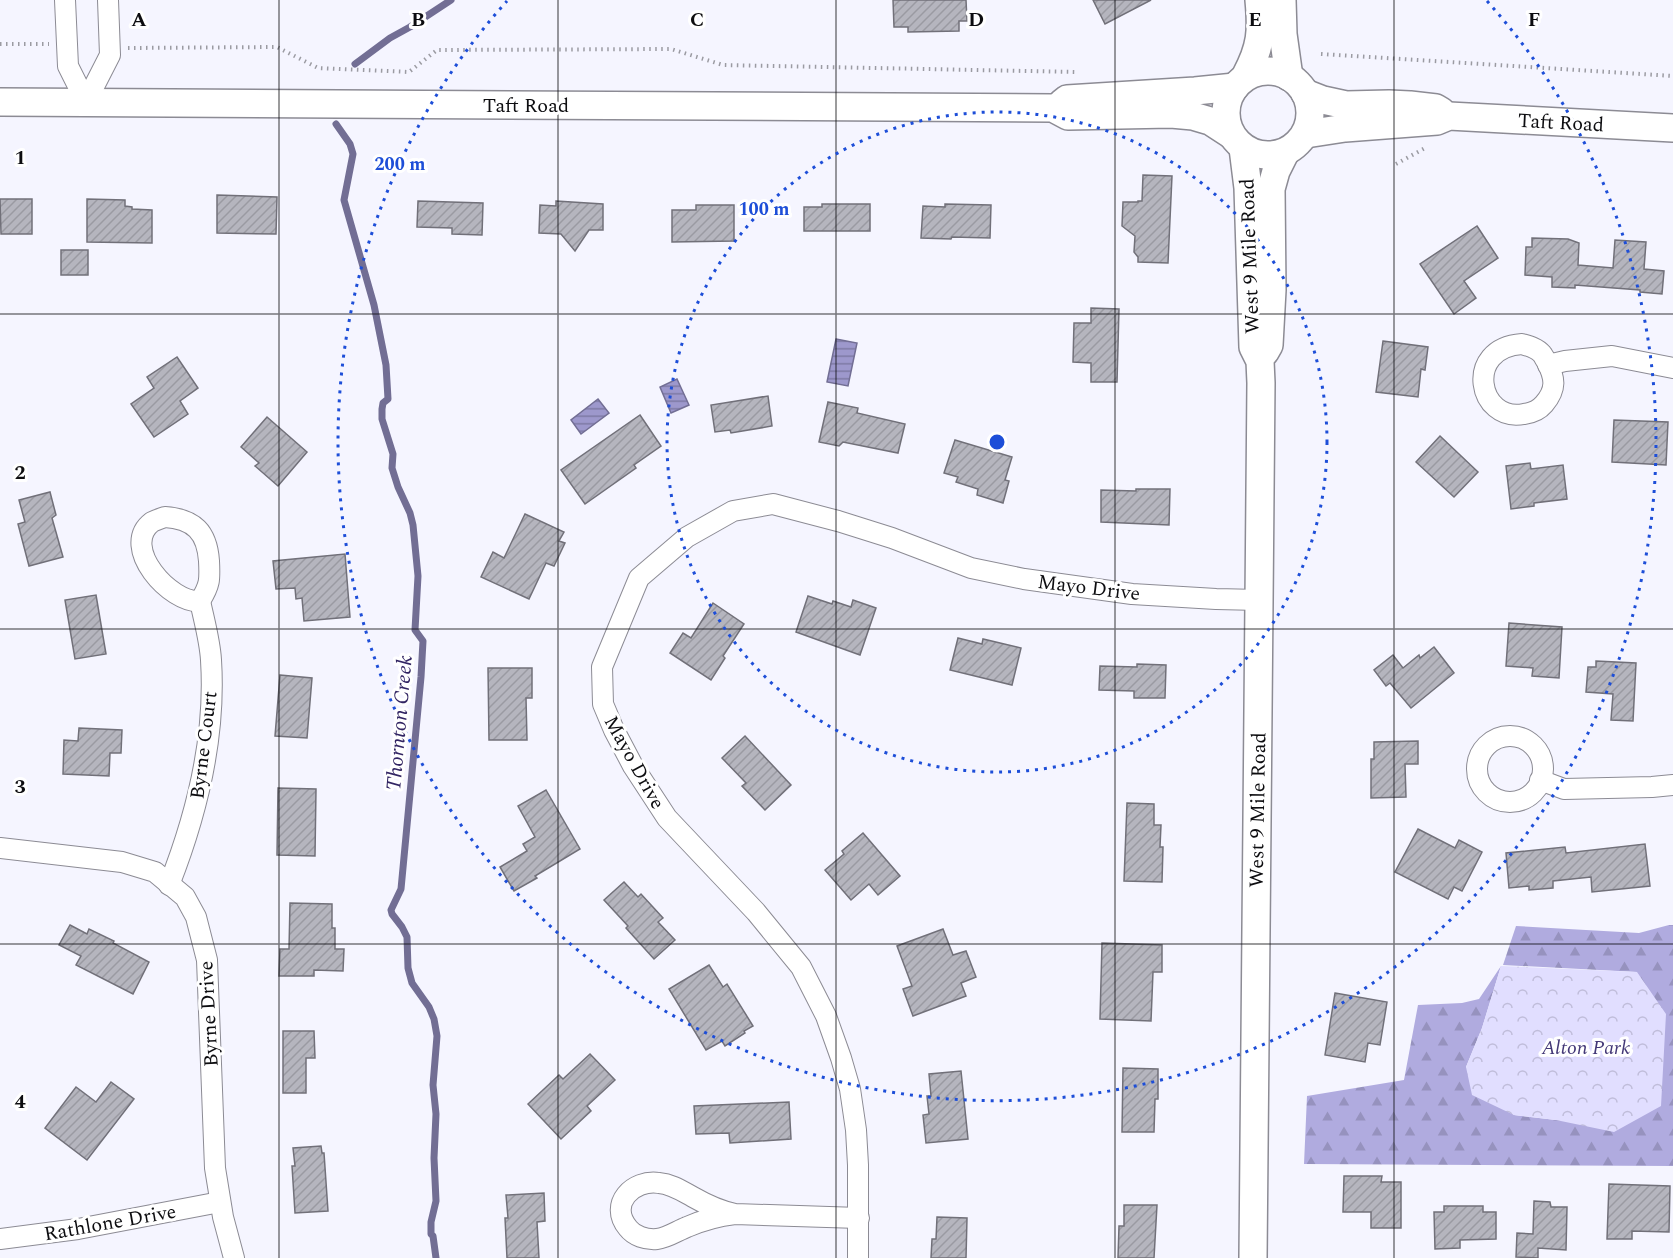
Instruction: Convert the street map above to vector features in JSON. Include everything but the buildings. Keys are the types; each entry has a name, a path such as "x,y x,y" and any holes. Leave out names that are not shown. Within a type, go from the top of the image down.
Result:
{"street":[{"path":"65,0 68,66 86,102"},
{"path":"86,102 110,55 108,0"},
{"path":"1259,0 1261,34 1256,57 1227,107 1227,123 1236,141 1256,154 1271,155 1285,153 1299,143 1306,134 1309,121 1310,106 1297,85 1283,34 1282,0"},
{"path":"1240,81 1261,72 1275,72 1297,85"},
{"name":"Taft Road","path":"1053,108 1067,99 1195,91 1240,81"},
{"name":"Taft Road","path":"1297,85 1323,100 1346,105 1389,104 1436,108 1449,116"},
{"name":"Taft Road","path":"0,102 1053,108 1068,116 1172,114 1193,116 1210,121 1236,141"},
{"name":"Taft Road","path":"1306,134 1345,128 1437,121 1449,116 1673,128"},
{"name":"West 9 Mile Road","path":"1236,141 1248,188 1253,346 1260,361 1253,1258"},
{"name":"West 9 Mile Road","path":"1260,361 1269,345 1272,290 1271,189 1276,171 1285,153"},
{"path":"1548,365 1612,356 1673,368"},
{"name":"Mayo Drive","path":"858,1258 858,1155 851,1099 842,1058 826,1016 801,967 756,912 667,818 633,766 603,704 602,667 639,578 687,537 733,511 773,504 892,538 971,568 1024,579 1132,594 1259,600"},
{"name":"Byrne Court","path":"169,885 181,856 194,813 207,747 212,695 211,657 200,601"},
{"path":"1540,780 1564,789 1673,785"},
{"name":"Byrne Drive","path":"0,848 122,862 154,872 185,897 196,917 207,960 214,1168 234,1258"},
{"path":"735,1214 708,1219 656,1239 645,1239 634,1235 628,1228 621,1218 621,1208 623,1200 633,1188 642,1184 660,1183 682,1191 721,1211 735,1214 859,1218"},
{"name":"Rathlone Drive","path":"0,1239 78,1230 220,1202"}],"path":[{"path":"0,44 67,44"},
{"path":"110,48 277,47 318,68 409,72 437,50 671,49 723,65 1085,73"},
{"path":"1321,54 1673,76"}],"green space":[{"path":"1673,925 1673,1166 1304,1164 1307,1096 1404,1080 1418,1005 1462,1003 1479,999 1501,966 1482,1028 1466,1067 1514,1115 1556,1120 1637,972 1503,965 1516,926 1639,933"},
{"name":"Alton Park","path":"1501,966 1637,972 1666,1014 1661,1106 1614,1132 1556,1120 1514,1115 1472,1095 1466,1067 1482,1028"}],"shaded area":[{"path":"836,339 857,343 848,386 827,382"},
{"path":"677,379 689,405 671,413 660,387"},
{"path":"598,399 609,413 581,434 571,420"}],"waterway":[{"name":"Thornton Creek","path":"355,64 390,38 451,0"},
{"name":"Thornton Creek","path":"336,124 350,144 353,154 344,200 374,305 386,365 388,399 383,403 382,419 393,454 392,468 413,525 418,576 415,630 423,641 421,677 401,889 391,910 407,937 408,968 412,983 429,1007 437,1036 433,1085 436,1114 434,1158 436,1201 431,1222 436,1258"}]}
